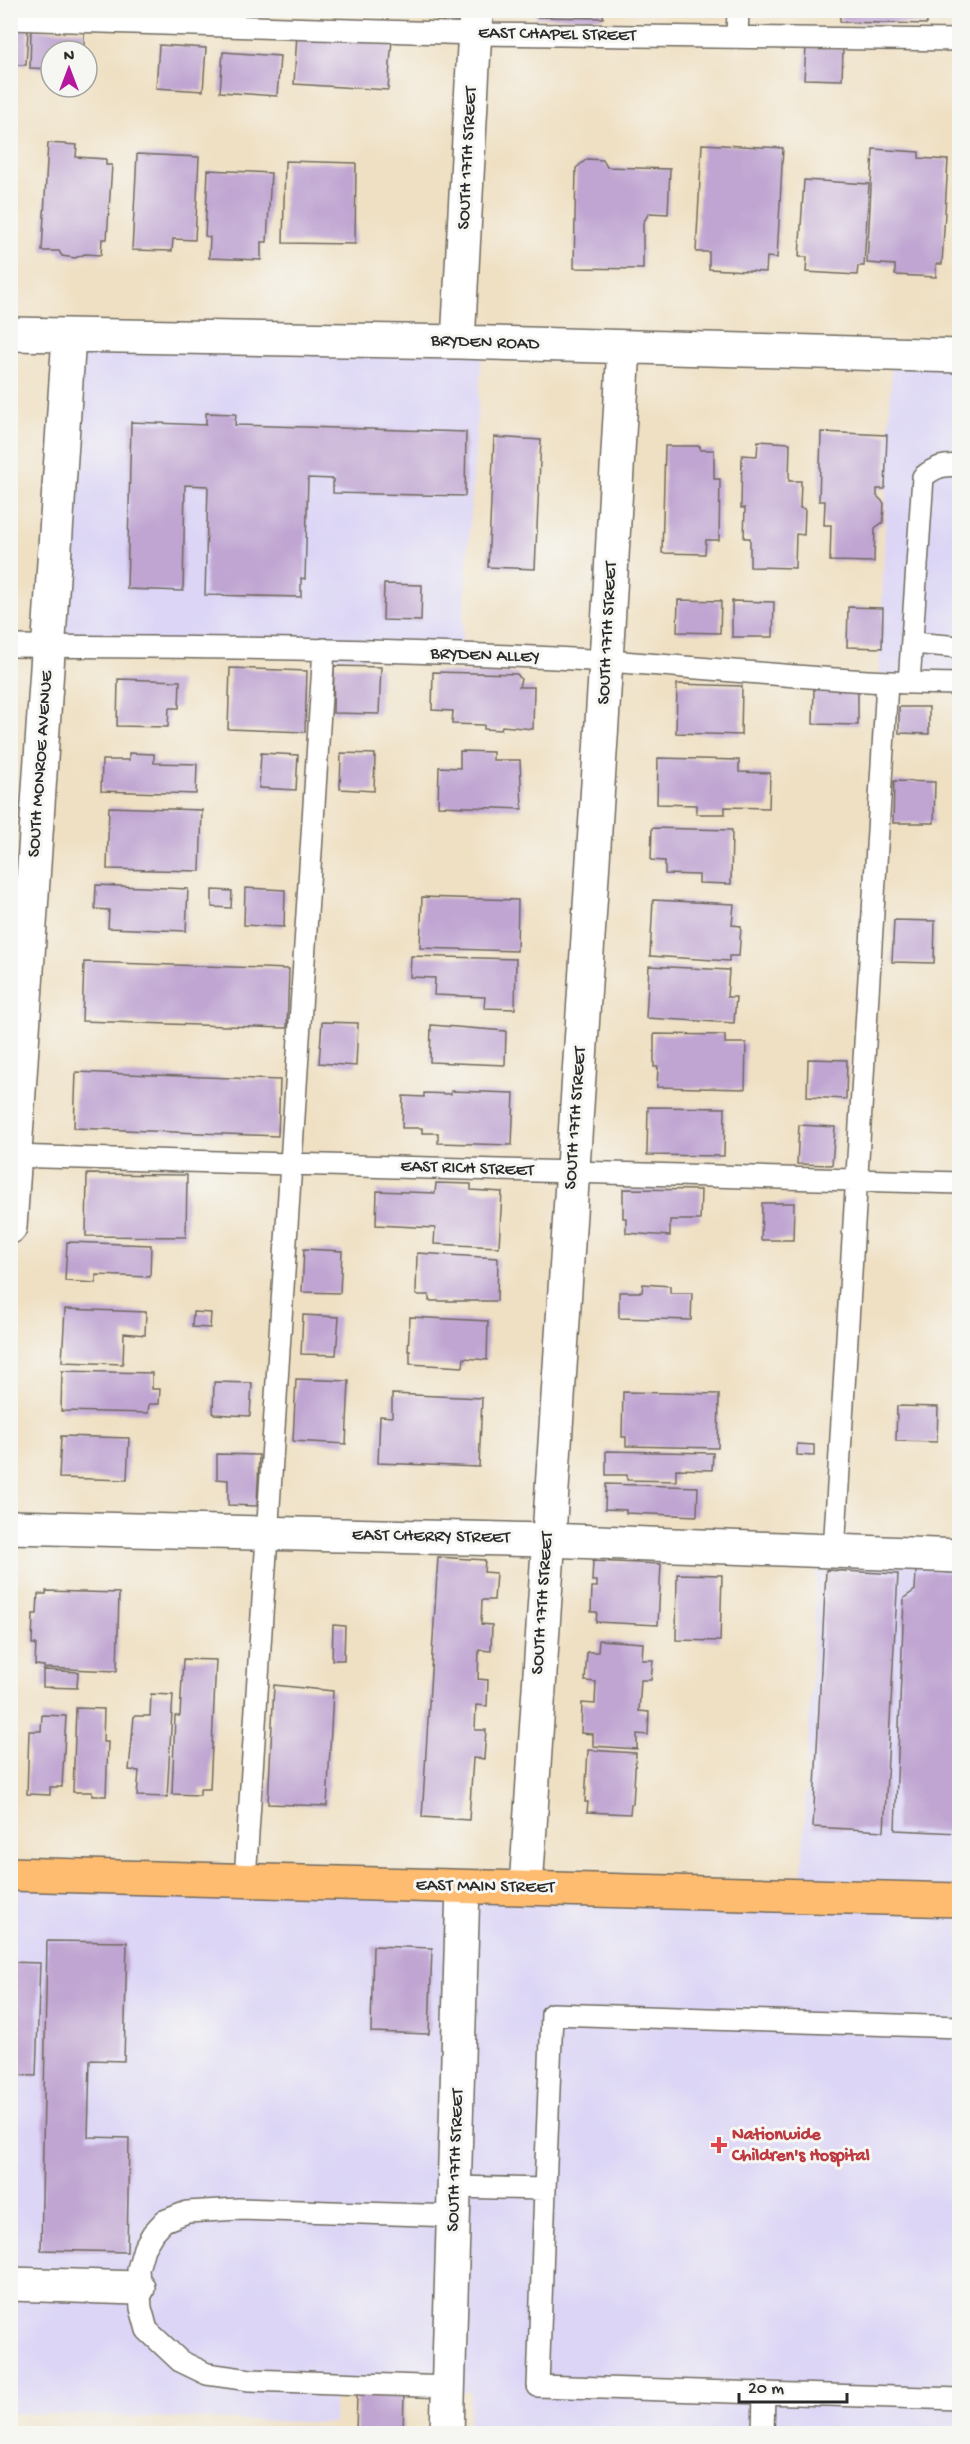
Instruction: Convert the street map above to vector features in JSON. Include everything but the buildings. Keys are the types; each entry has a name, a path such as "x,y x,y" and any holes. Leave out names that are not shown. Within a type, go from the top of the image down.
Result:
{"main road":[{"name":"EAST MAIN STREET","path":"10,1874 960,1900"}],"street":[{"name":"SOUTH 17TH STREET","path":"458,342 476,22"},
{"name":"BRYDEN ROAD","path":"10,334 458,342 960,356"},
{"name":"SOUTH MONROE AVENUE","path":"10,1227 69,336"},
{"name":"SOUTH 17TH STREET","path":"526,1888 606,661 624,347"},
{"name":"EAST CHERRY STREET","path":"10,1527 547,1540 960,1556"},
{"name":"SOUTH 17TH STREET","path":"447,2433 463,1887"},
{"path":"10,2284 138,2288"}],"lane":[{"path":"736,37 738,10"},
{"name":"EAST CHAPEL STREET","path":"10,19 183,18 476,22 736,37 960,40"},
{"path":"909,683 923,477 933,469 946,465 960,466"},
{"path":"912,643 960,647"},
{"name":"BRYDEN ALLEY","path":"10,646 324,649 606,661 887,683 960,684"},
{"path":"245,1880 324,649"},
{"path":"834,1551 887,683"},
{"name":"EAST RICH STREET","path":"13,1156 960,1183"},
{"path":"960,2027 552,2014 537,2386 960,2399"},
{"path":"448,2387 250,2380 207,2374 180,2361 147,2330 138,2288 138,2269 144,2248 164,2220 187,2212 454,2201 545,2189"},
{"path":"763,2433 764,2393"}],"shaded area":[{"path":"65,328 483,338 460,662 48,645"},
{"path":"892,357 959,360 959,678 879,676"},
{"path":"818,1553 959,1560 959,2433 469,2433 470,2392 335,2387 333,2423 11,2413 11,1875 801,1894"}],"place":[{"name":"Nationwide Children's Hospital","path":"719,2145"}]}
